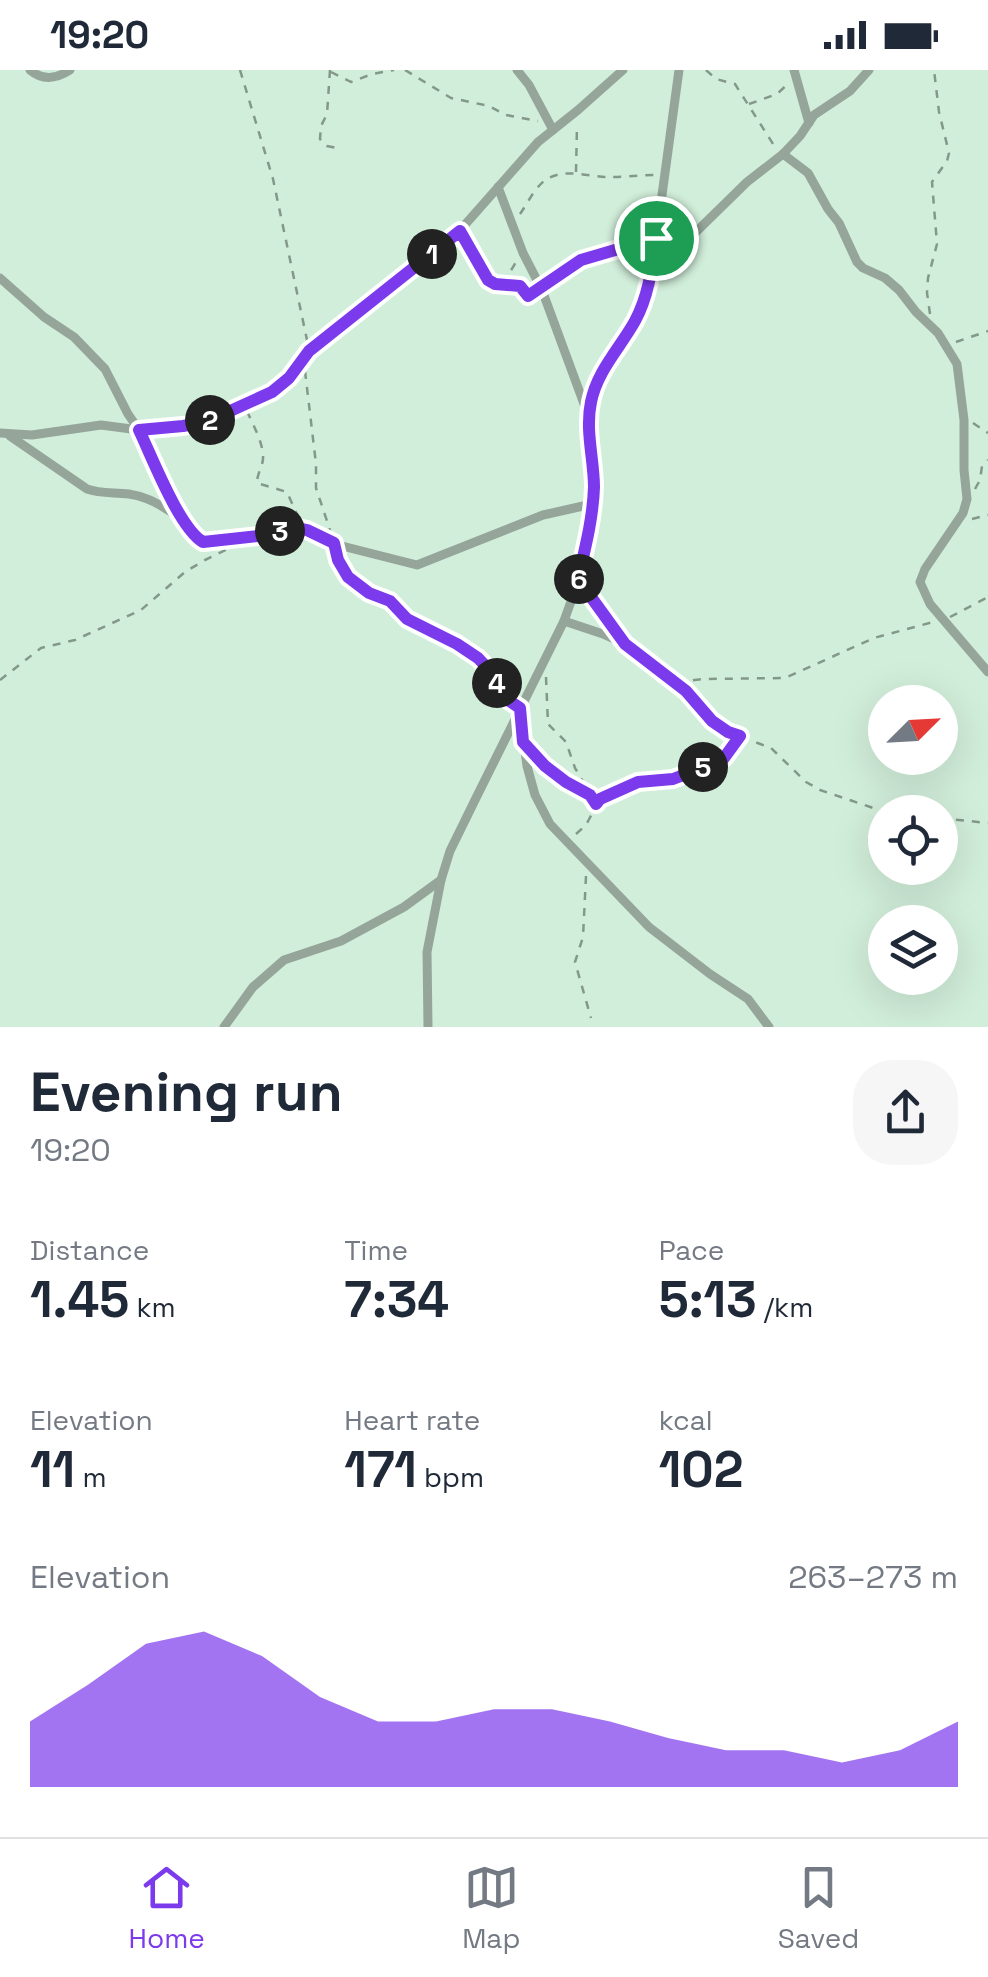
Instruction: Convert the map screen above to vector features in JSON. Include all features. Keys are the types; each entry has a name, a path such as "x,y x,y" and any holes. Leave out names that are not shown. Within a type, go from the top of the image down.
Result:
{"street":[{"path":"30,70 50,78 70,70"},
{"path":"516,70 529,84 551,126"},
{"path":"4,434 32,435 101,425 139,430 198,424 278,389 306,354 460,231 551,126 576,112 623,70"},
{"path":"589,417 596,384 635,320 651,276 679,70"},
{"path":"651,276 747,182 783,154 814,115 850,91 868,70"},
{"path":"794,74 809,124"},
{"path":"783,154 808,173 839,223 857,262 891,283 935,330 959,370 967,498 963,513 920,579 924,594 988,672"},
{"path":"428,1027 428,952 450,851 564,621 578,579 592,504 589,417 498,187"},
{"path":"0,278 74,337 100,364 187,525 203,542 302,528 334,543 418,564 543,515 592,504"},
{"path":"4,434 87,489 147,499 165,507 187,525"},
{"path":"564,621 625,644"},
{"path":"520,708 531,780 550,824 649,927 748,999 769,1027"},
{"path":"224,1027 253,986 284,960 356,934 404,908 441,880"}],"path":[{"path":"240,70 273,178 306,354 316,488 338,560 348,577 369,593 390,601 407,619 478,658 508,700 520,708"},
{"path":"341,149 327,146 320,139 327,114 330,71 351,82 394,70"},
{"path":"405,70 451,98 551,126"},
{"path":"706,70 716,79 735,84 783,154"},
{"path":"934,70 939,112 950,153 934,177 931,191 937,244 927,293 935,330"},
{"path":"749,104 776,94 794,74"},
{"path":"576,112 576,174"},
{"path":"512,224 547,178 590,173 605,177 664,175"},
{"path":"460,231 488,280 520,286 528,296 581,260 656,238"},
{"path":"502,284 523,252"},
{"path":"950,350 958,341 988,331"},
{"path":"244,406 262,452 257,483 288,492 302,528"},
{"path":"964,417 988,433"},
{"path":"976,488 982,466 988,460"},
{"path":"963,513 974,519 988,515"},
{"path":"0,680 41,648 75,640 140,610 186,572 229,548"},
{"path":"578,579 614,630"},
{"path":"675,682 785,678 874,638 945,620 988,597"},
{"path":"625,644 675,682 728,732 771,748 798,776 820,790 868,806"},
{"path":"546,679 548,724 566,742 574,768 596,804"},
{"path":"567,840 586,825 600,799 638,782 673,779 718,762 740,736"},
{"path":"523,742 545,766 590,795"},
{"path":"958,820 988,824"},
{"path":"586,860 586,910 575,962 590,1018"}],"route":[{"path":"460,231 488,280 520,286 528,296 581,260 656,238 644,300 596,384 591,403 594,489 578,579 625,644 686,691 712,721 740,736 718,762 673,779 638,782 596,804 590,795 545,766 523,742 520,708 508,700 478,658 407,619 390,601 369,593 348,577 334,543 298,528 219,541 197,539 165,486 139,430 214,420 278,389 309,351 460,231"}]}
